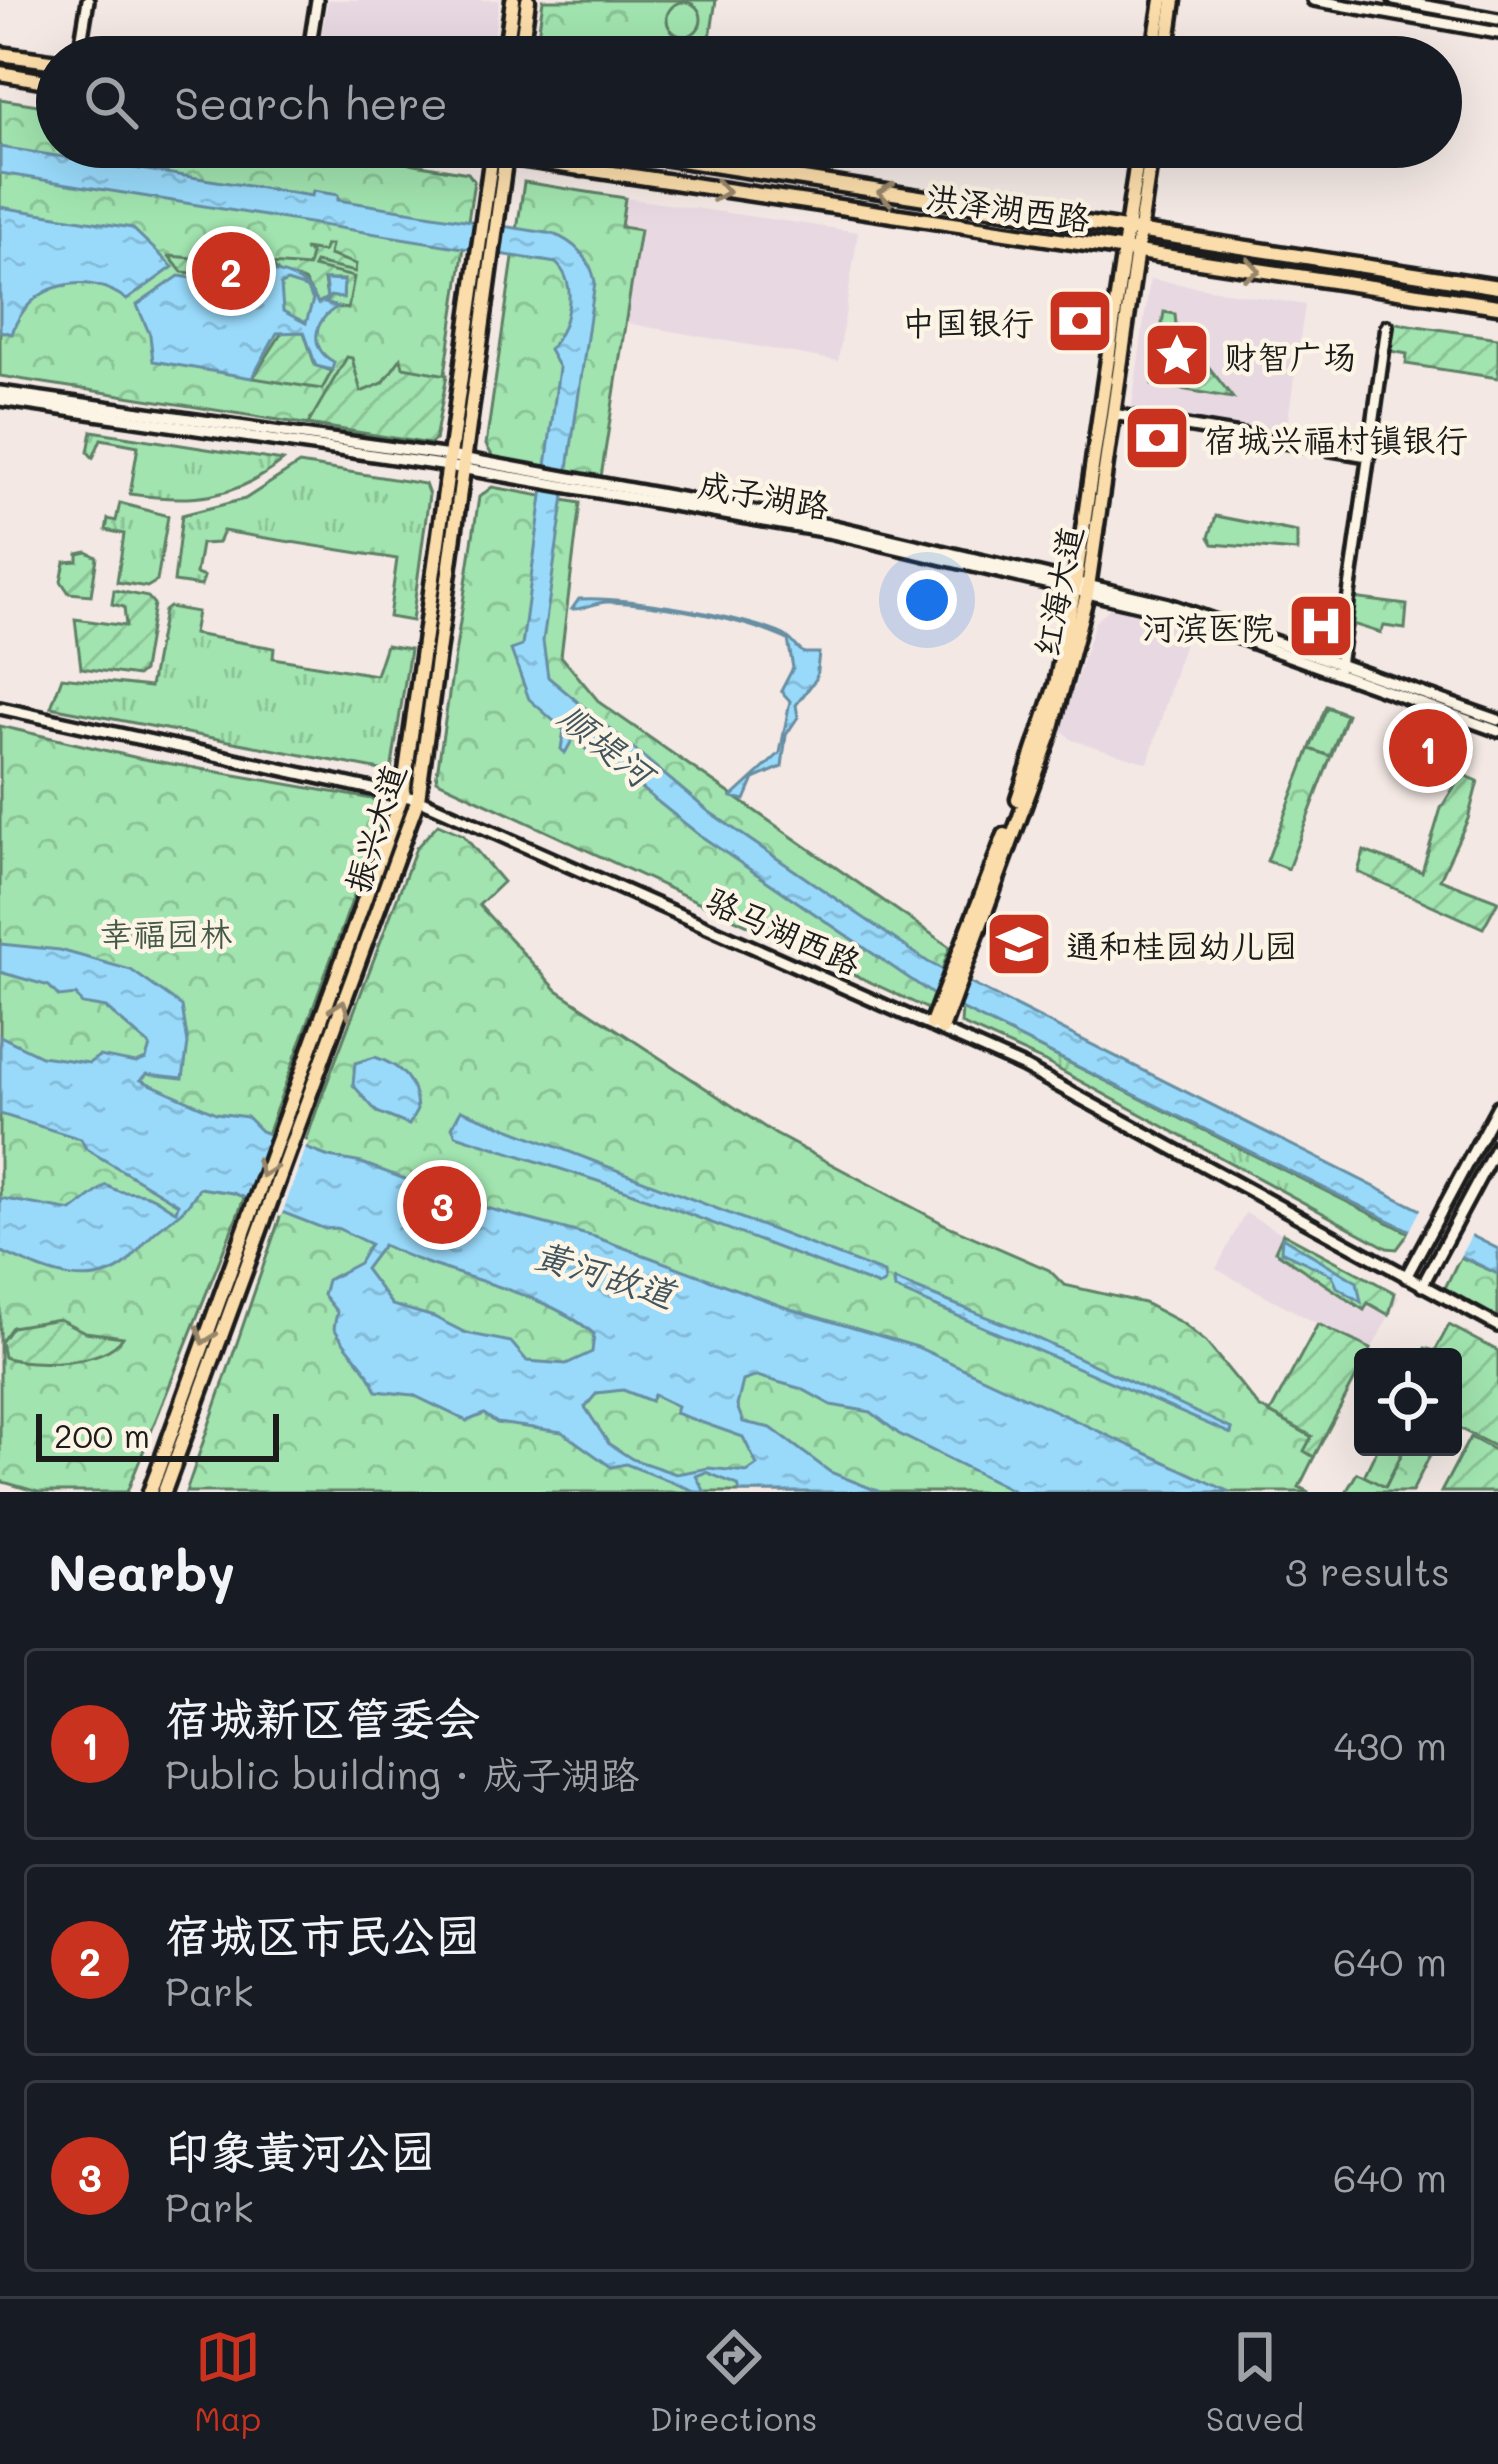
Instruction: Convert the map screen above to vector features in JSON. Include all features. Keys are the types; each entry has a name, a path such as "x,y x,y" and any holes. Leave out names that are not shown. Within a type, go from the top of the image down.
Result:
{"main road":[{"path":"509,36 514,0"},
{"path":"523,36 528,0"},
{"path":"1156,36 1162,0"},
{"path":"1169,36 1174,0"},
{"path":"0,54 36,59"},
{"path":"0,74 36,80"},
{"path":"479,168 488,182"},
{"name":"振兴大道","path":"493,168 488,182 495,199"},
{"name":"振兴大道","path":"147,1492 404,793 498,168"},
{"path":"495,199 513,172 525,168"},
{"name":"洪泽湖西路","path":"572,168 1498,306"},
{"name":"洪泽湖西路","path":"730,168 1498,287"},
{"name":"红海大道","path":"1137,202 1138,168"},
{"name":"红海大道","path":"937,1026 1055,686 1082,588 1113,414 1128,306 1132,232 1146,168"},
{"path":"1089,225 1112,220 1137,202 1157,225 1195,241 1198,262"},
{"path":"1068,221 1070,243 1113,262 1118,283"},
{"name":"红海大道","path":"1082,588 1118,283 1129,252"},
{"path":"1128,306 1142,269 1168,257"},
{"name":"振兴大道","path":"168,1492 418,799 456,462"}],"street":[{"path":"82,36 88,0"},
{"path":"311,36 317,0"},
{"path":"1312,0 1498,33"},
{"path":"1394,0 1498,19"},
{"path":"1339,666 1387,326"},
{"name":"成子湖路","path":"0,396 456,462 834,526 1164,611 1498,720"},
{"path":"1113,414 1368,457"},
{"name":"成子湖路","path":"1339,666 1498,730"},
{"name":"骆马湖西路","path":"0,708 404,793 937,1026 1498,1326"},
{"path":"1406,1277 1498,1106"},
{"path":"1423,1286 1498,1144"}],"shaded area":[{"path":"328,0 499,0 494,36 322,36"},
{"path":"625,198 858,232 838,361 626,323 640,231 621,227"},
{"path":"1150,279 1305,305 1285,439 1131,413"},
{"path":"1110,608 1189,626 1148,763 1072,740 1061,729 1095,622"},
{"path":"1245,1213 1399,1297 1372,1348 1354,1348 1354,1382 1314,1457 1304,1451 1312,1437 1270,1413 1318,1324 1216,1269"}],"green space":[{"path":"543,0 716,0 710,36 538,36"},
{"path":"684,2 696,7 701,19 696,31 684,36 672,31 667,19 672,7"},
{"path":"0,99 36,105 36,168 438,168 468,173 474,181 435,440 430,444 0,376"},
{"path":"524,182 625,198 621,227 640,230 601,477 493,457 486,445"},
{"path":"331,245 329,255 356,264 355,272 315,263 313,267 354,277 348,309 325,305 330,296 343,298 344,280 324,280 327,298 318,303 304,281 280,275 275,268 222,262 204,274 182,272 169,256 308,267 311,254 304,249 323,252"},
{"path":"1164,312 1175,314 1176,325 1233,398 1152,384"},
{"path":"1390,322 1498,338 1498,378 1406,364 1407,354 1386,350"},
{"path":"283,331 304,332 315,365 332,371 322,389 253,378"},
{"path":"347,357 352,358 361,392 383,383 401,358 403,367 447,375 435,440 430,444 308,424"},
{"path":"92,431 283,461 247,484 211,496 130,494 138,446 101,439 93,458 88,452"},
{"path":"299,464 425,484 429,495 412,621 389,617 397,559 223,531 218,543 201,544 196,574 204,577 201,586 174,582 182,515 245,499"},
{"path":"492,487 580,503 561,656 600,703 950,947 928,1009 436,780 479,497"},
{"path":"120,503 168,516 157,581 147,587 117,582 124,534 106,530 108,519 116,521"},
{"path":"1216,516 1297,532 1297,551 1213,544 1209,537"},
{"path":"78,554 97,557 91,595 69,593 61,581 65,562 78,561"},
{"path":"114,590 148,597 154,604 143,671 137,676 81,668 75,619 126,626 124,607 112,604"},
{"path":"1353,598 1407,605 1405,629 1384,626 1381,633 1349,623"},
{"path":"169,607 197,612 193,634 274,648 273,658 376,675 386,645 410,649 391,772 51,707 62,677 150,687 164,611"},
{"path":"1326,706 1347,714 1288,869 1267,861"},
{"path":"1327,707 1346,715 1330,756 1310,749"},
{"name":"幸福园林","path":"0,726 138,758 378,800 385,810 240,1209 127,1492 38,1492 0,1481"},
{"path":"1462,774 1478,781 1468,819 1440,879 1498,901 1483,928 1358,872 1364,851 1422,872 1441,808"},
{"path":"438,824 463,835 503,882 479,905 557,990 775,1134 946,1225 1049,1270 1064,1285 1144,1303 1182,1323 1206,1342 1259,1407 1312,1437 1305,1451 1314,1457 1299,1487 1309,1492 186,1492 317,1109 416,848"},
{"path":"962,1009 1409,1233 1397,1249 1387,1248 1045,1062 961,1024"},
{"path":"1283,1233 1395,1293 1389,1315 1368,1303 1364,1310 1275,1251"},
{"path":"1460,1257 1498,1274 1498,1318 1445,1288"},
{"path":"59,1319 85,1332 123,1337 85,1358 31,1362 4,1357 1,1342 12,1327"},
{"path":"1318,1324 1369,1348 1354,1348 1354,1381 1314,1457 1304,1451 1312,1436 1270,1413"},
{"path":"1449,1325 1498,1351 1498,1448 1462,1430 1462,1348 1437,1348"},
{"path":"1470,1437 1498,1452 1498,1492 1441,1492"},
{"path":"1374,1456 1400,1456 1385,1487 1364,1476"},
{"path":"1401,1456 1430,1456 1412,1492 1346,1492 1357,1473 1386,1486"}],"water":[{"name":"顺堤河","path":"0,147 36,153 36,168 134,168 312,196 313,191 338,195 338,200 553,234 568,242 586,259 595,282 543,641 548,677 708,811 928,962 1498,1249 1498,1274 935,996 698,834 596,752 588,752 575,735 565,753 561,749 564,730 529,699 511,650 522,646 559,368 549,350 568,307 568,283 556,263 0,173"},
{"path":"0,207 132,228 173,267 127,300 94,285 60,286 31,303 12,334 0,331"},
{"path":"225,265 231,270 281,273 302,283 311,292 318,304 327,298 325,280 344,281 343,298 330,296 325,303 338,307 323,319 317,334 320,350 334,362 332,370 316,366 304,332 277,333 252,378 153,361 150,335 137,305 179,276 200,279","holes":["287,282 306,288 313,300 306,323 283,311 281,285"]},
{"path":"579,599 652,604 712,614 765,628 787,637 804,653 819,653 816,679 796,705 798,717 786,735 782,767 754,779 745,800 732,797 780,753 790,701 781,691 793,668 788,640 748,625 676,609 609,602 572,609"},
{"name":"黄河故道","path":"0,944 60,950 131,970 182,1006 188,1044 183,1078 147,1074 141,1080 216,1113 247,1117 261,1131 329,1157 362,1163 475,1205 595,1237 787,1308 917,1347 1230,1492 1016,1492 899,1434 871,1412 831,1405 802,1389 757,1376 743,1381 737,1406 743,1422 771,1428 830,1472 880,1492 740,1492 738,1485 706,1472 696,1476 705,1492 697,1492 626,1464 611,1467 562,1432 497,1423 484,1414 467,1421 413,1395 377,1391 334,1328 337,1312 323,1295 327,1280 359,1263 370,1244 233,1193 199,1188 183,1209 112,1272 80,1278 31,1265 0,1251 0,1198 72,1211 106,1185 150,1196 176,1211 178,1204 86,1149 81,1139 0,1114 0,1036 41,1056 89,1063 99,1056 136,1063 146,1059 150,1046 106,1008 82,1004 76,995 59,997 49,986 0,972","holes":["383,1245 548,1305 594,1334 592,1352 566,1364 527,1361 511,1342 466,1333 434,1317 392,1305 365,1269","623,1390 651,1401 654,1395 677,1406 675,1413 743,1437 757,1465 747,1472 709,1468 676,1474 632,1459 609,1444 585,1407 597,1393"]},
{"path":"375,1057 400,1070 410,1083 417,1110 409,1125 377,1112 353,1085 355,1063"},
{"path":"461,1110 884,1273 885,1282 879,1286 622,1189 456,1135 452,1127"},
{"path":"1282,1237 1357,1282 1361,1302 1337,1287 1332,1275 1281,1251"},
{"path":"894,1280 1012,1327 1232,1429 1231,1434 895,1289"}],"pier":[{"path":"271,1129 308,1142 281,1217 244,1203"},
{"path":"1422,1207 1473,1232 1457,1262 1406,1238"}],"place":[{"name":"宿城区市民公园","path":"231,271"},
{"name":"中国银行","path":"1080,321"},
{"name":"财智广场","path":"1177,355"},
{"name":"宿城兴福村镇银行","path":"1157,438"},
{"name":"河滨医院","path":"1321,626"},
{"name":"宿城新区管委会","path":"1428,748"},
{"name":"通和桂园幼儿园","path":"1019,944"},
{"name":"印象黄河公园","path":"442,1205"}]}
